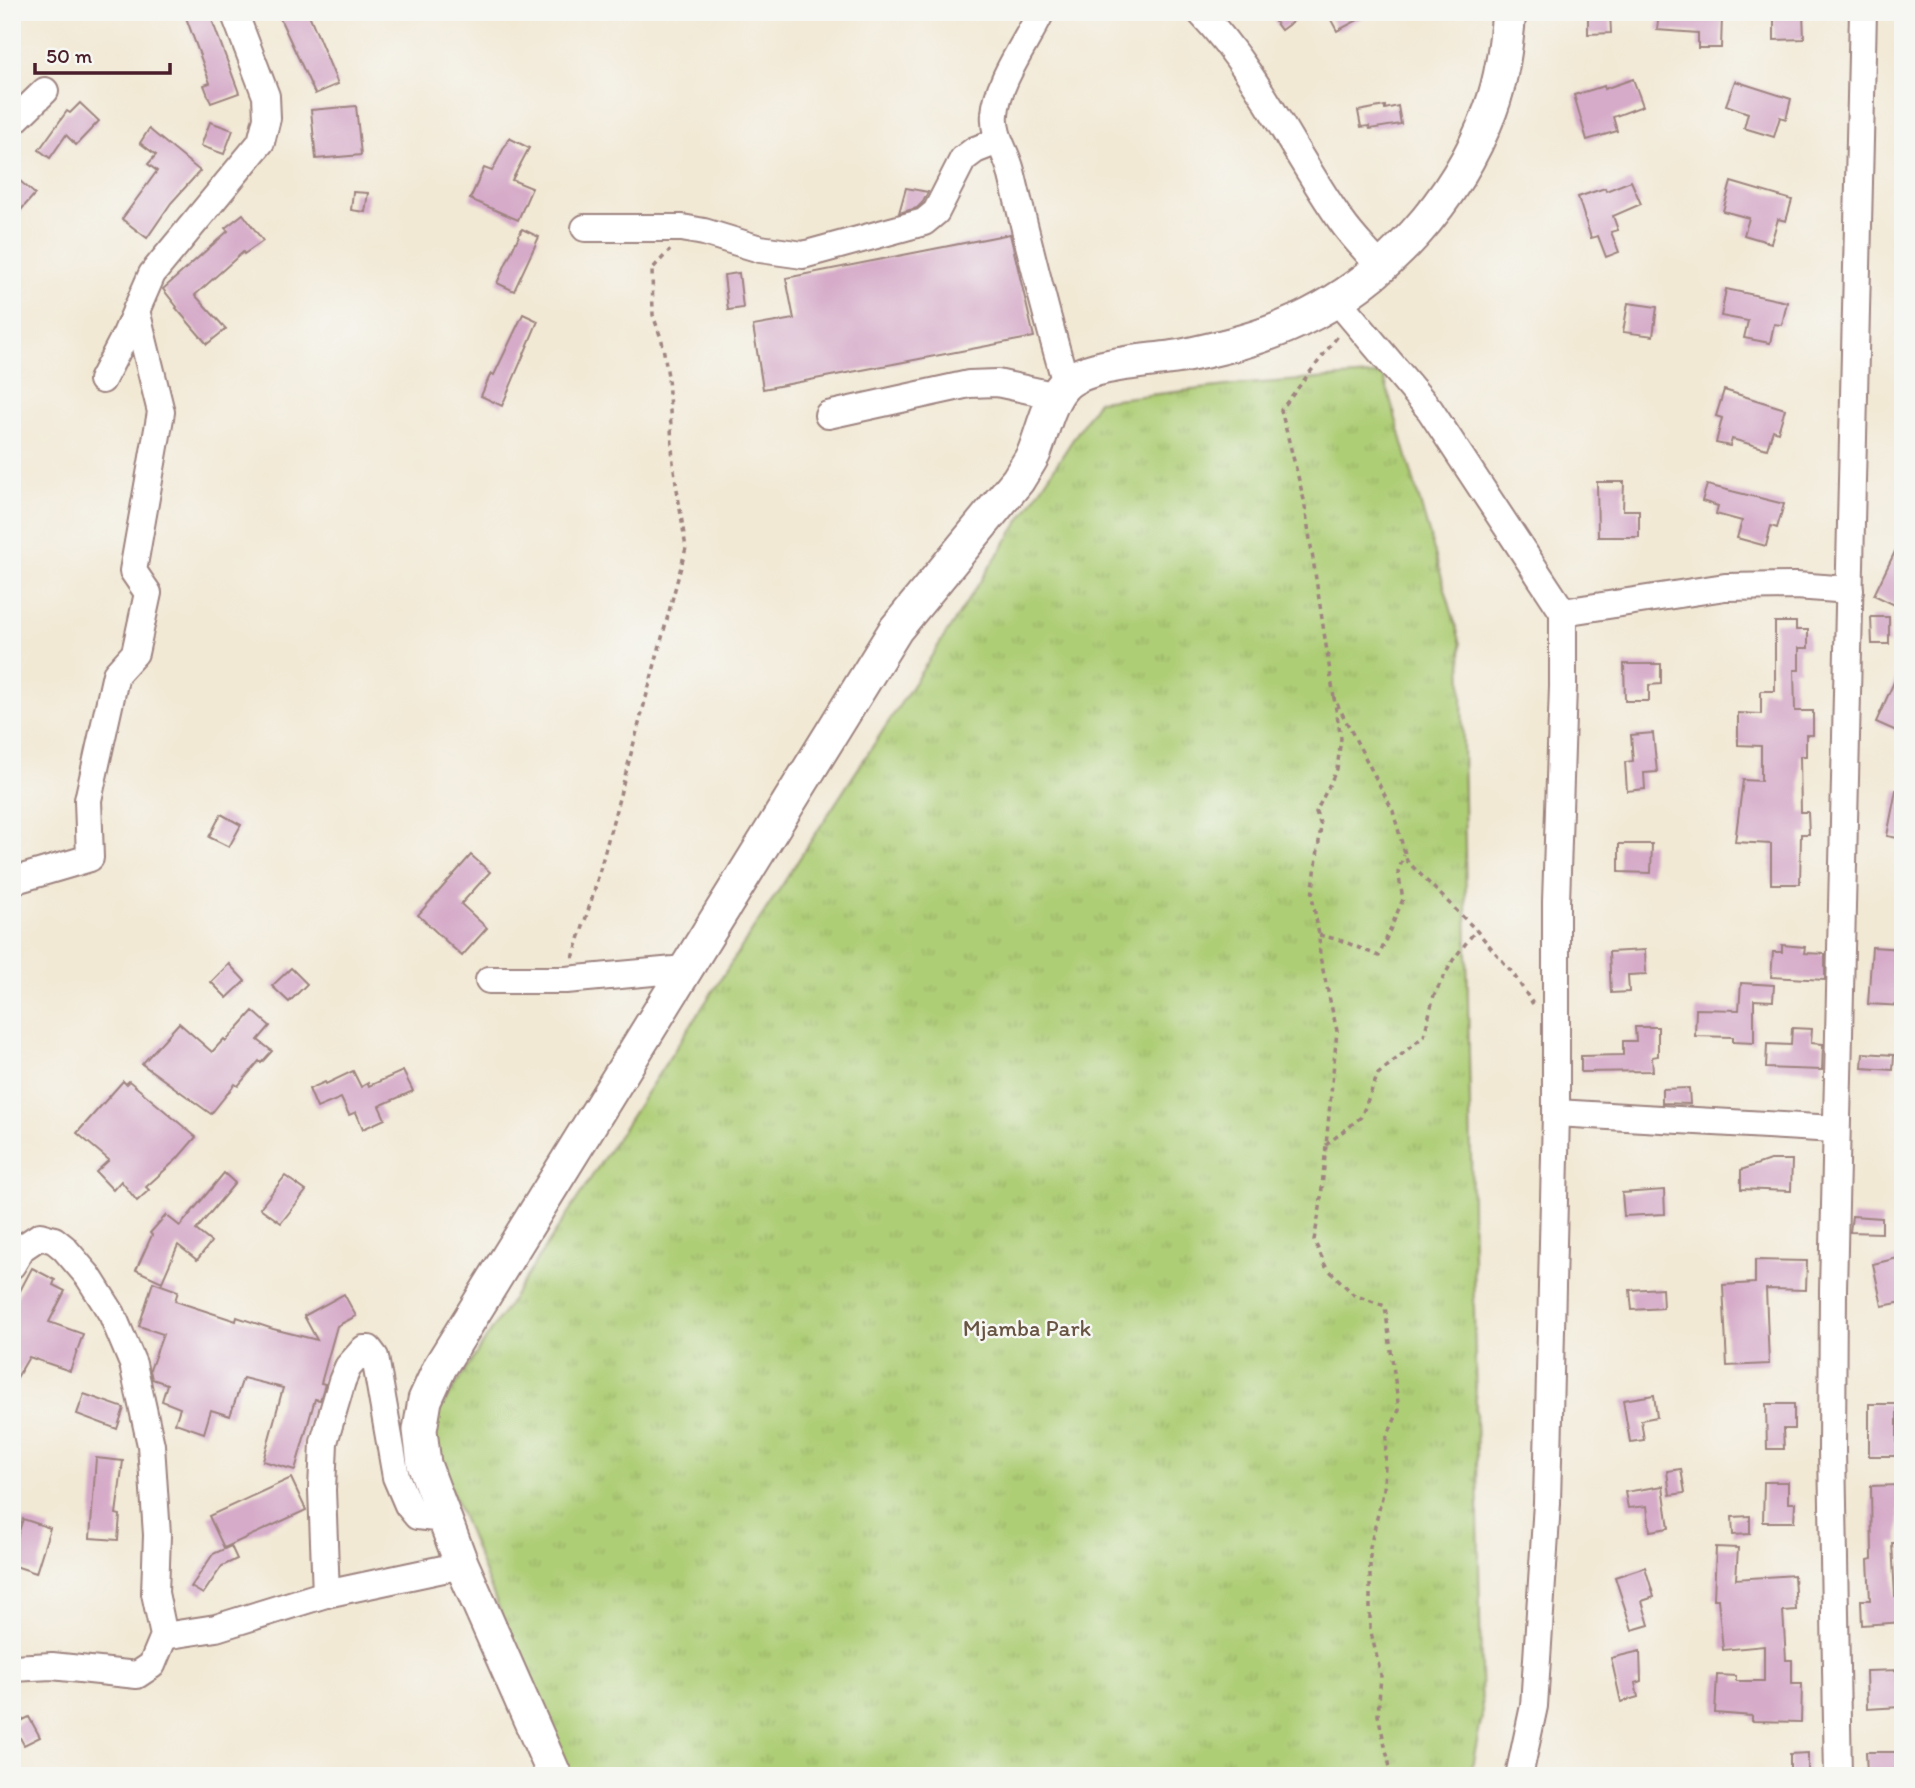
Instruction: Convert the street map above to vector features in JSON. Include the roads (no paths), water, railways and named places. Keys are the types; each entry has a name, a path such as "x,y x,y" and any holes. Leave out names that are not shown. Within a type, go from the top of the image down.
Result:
{"main road":[{"path":"555,1776 462,1565 424,1464 420,1430 425,1401 440,1367 896,629 1018,480 1033,455 1061,390 1096,370 1124,363 1172,359 1226,347 1298,321 1345,309 1380,267 1408,241 1458,177 1490,110 1501,71 1509,12"}],"street":[{"path":"102,380 152,274 261,142 267,118 266,96 234,12"},
{"path":"828,415 969,384 997,383 1061,390 1009,166 998,141 994,117 997,99 1041,12"},
{"path":"1200,12 1219,32 1242,64 1343,223 1380,267"},
{"path":"1838,1776 1832,1450 1835,1129 1863,12"},
{"path":"12,123 45,91"},
{"path":"585,228 692,230 760,250 803,255 924,222 936,212 963,159 975,150 998,141"},
{"path":"1345,309 1430,410 1563,612 1547,1517 1534,1706 1519,1776"},
{"path":"12,881 89,858 88,800 116,674 135,653 138,641 148,593 133,571 161,412 136,310"},
{"path":"1563,612 1725,587 1796,586 1850,590"},
{"path":"489,980 566,979 685,969"},
{"path":"1556,1113 1835,1129"},
{"path":"12,1265 22,1248 40,1236 54,1240 64,1248 88,1276 112,1314 133,1364 151,1445 157,1535 155,1593 164,1636 152,1665 137,1675 52,1666 12,1668"},
{"path":"326,1594 322,1490 324,1442 345,1374 364,1349 369,1349 375,1357 396,1477 408,1505 417,1517 445,1519"},
{"path":"164,1636 216,1628 326,1594 462,1565"}],"park label":[{"name":"Mjamba Park","path":"1027,1328"}]}
